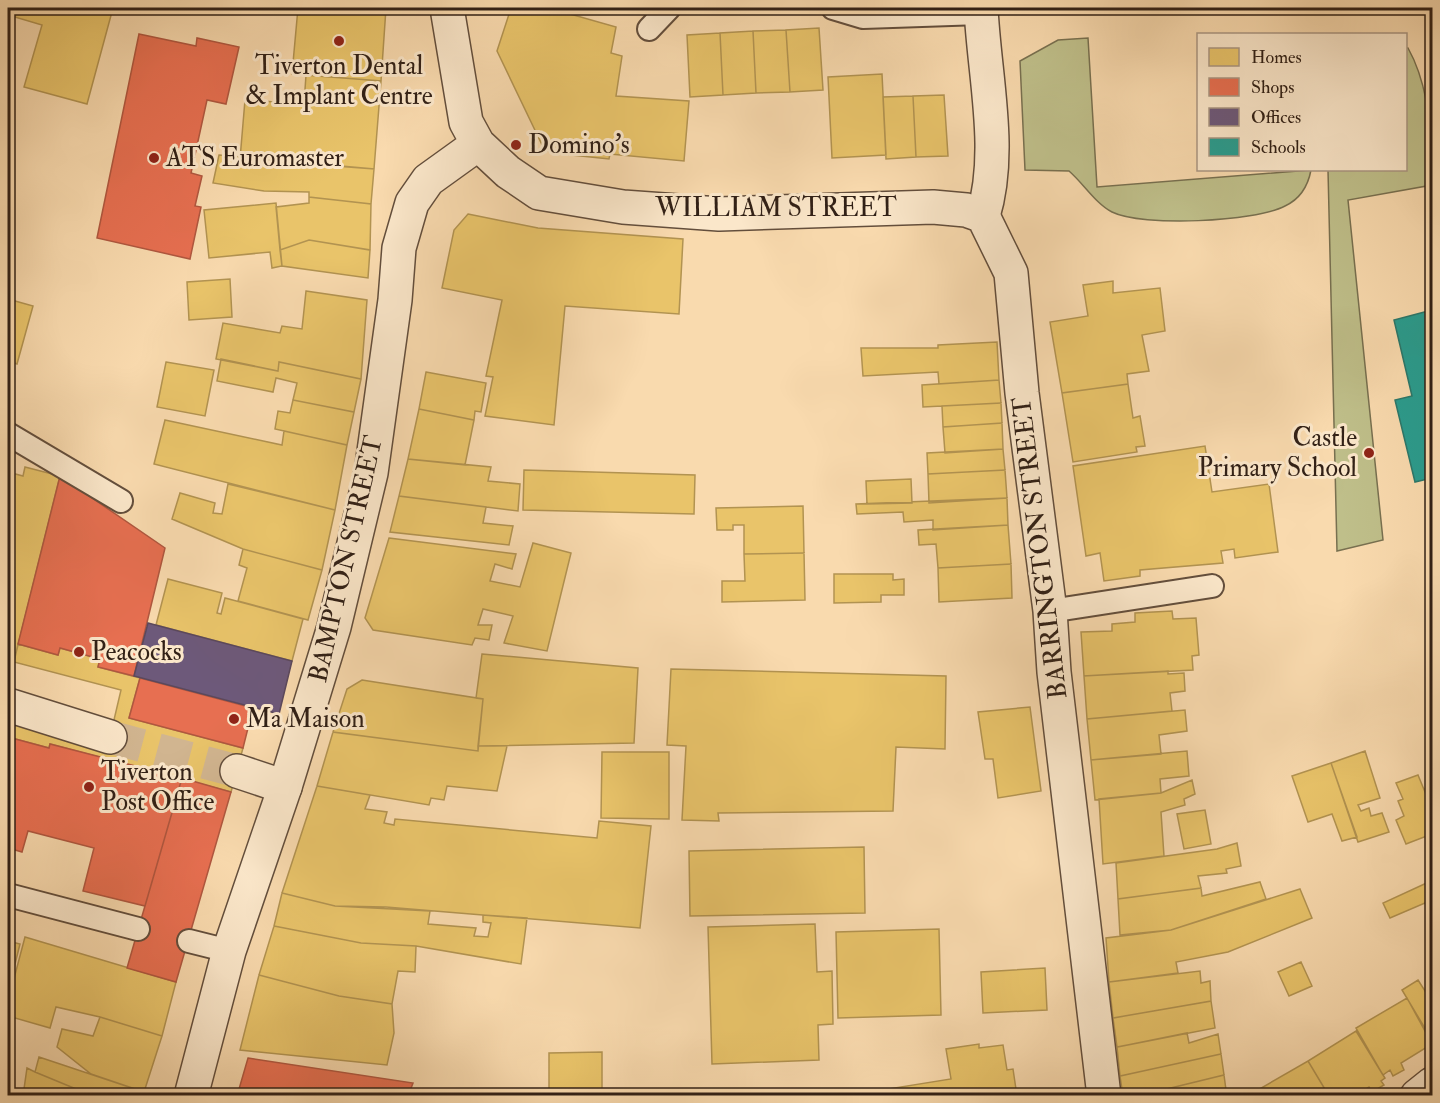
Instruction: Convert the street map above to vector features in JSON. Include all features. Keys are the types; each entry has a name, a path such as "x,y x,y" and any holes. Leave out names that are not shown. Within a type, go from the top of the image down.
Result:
{"street":[{"path":"447,8 466,122 478,144"},
{"path":"981,10 992,187 983,216"},
{"name":"WILLIAM STREET","path":"478,144 508,172 539,193 623,207 719,214 933,207 966,210 983,216"},
{"name":"BAMPTON STREET","path":"191,1095 229,951 285,787 334,627 371,473 395,300 399,248 412,203 428,180 478,144"},
{"name":"BARRINGTON STREET","path":"983,216 1011,273 1022,393 1050,611 1054,672 1104,1095"},
{"path":"8,705 110,737"},
{"path":"237,771 285,787"},
{"path":"1417,1095 1432,1084"}],"lane":[{"path":"649,29 669,8"},
{"path":"833,8 863,17 981,10"},
{"path":"8,434 122,501"},
{"path":"1050,611 1212,586"},
{"path":"8,895 138,929"},
{"path":"189,940 229,951"}],"green space":[{"path":"1088,38 1097,187 1311,171 1308,181 1295,200 1270,211 1225,219 1172,221 1127,217 1112,212 1095,199 1069,171 1025,170 1020,61 1058,40"},
{"path":"1408,48 1426,97 1431,133 1432,185 1348,200 1383,540 1337,551 1328,171 1407,171"}],"building: Homes":[{"path":"8,8 113,8 87,104 24,87 42,25 8,15"},
{"name":"Tiverton Dental & Implant Centre","path":"298,8 386,8 381,81 292,74"},
{"path":"511,8 549,8 616,27 611,53 622,56 616,96 689,101 684,161 610,154 609,159 552,153 544,149 497,51"},
{"path":"819,28 823,90 790,92 786,30"},
{"path":"786,30 790,92 756,93 753,31"},
{"path":"753,31 756,93 723,95 720,33"},
{"path":"720,33 723,95 690,97 687,35"},
{"path":"882,74 886,155 832,158 828,77"},
{"path":"306,75 381,81 374,169 240,159 245,100 304,104"},
{"path":"944,95 948,156 916,157 913,96"},
{"path":"913,96 916,157 886,159 883,97"},
{"path":"219,155 374,169 371,204 309,197 309,192 264,191 213,183"},
{"path":"309,197 371,204 370,250 309,240 280,250 276,207 309,203"},
{"path":"276,203 282,266 272,268 270,252 209,258 204,210"},
{"path":"468,214 538,228 683,239 679,314 565,306 554,425 485,416 493,377 486,376 502,300 442,288 454,230"},
{"path":"309,240 370,250 368,278 282,266 280,250"},
{"path":"230,279 232,317 189,320 187,282"},
{"path":"1113,281 1113,293 1160,288 1165,331 1142,335 1149,371 1127,374 1128,384 1062,393 1050,322 1088,316 1083,285"},
{"path":"306,291 367,300 361,379 279,362 278,371 216,359 223,323 280,333 282,326 302,329"},
{"path":"8,299 33,306 17,364 8,361"},
{"path":"997,342 999,380 939,384 938,372 863,376 861,348 938,348 938,345"},
{"path":"221,359 278,371 279,362 361,379 354,412 293,400 297,383 276,378 273,392 217,381"},
{"path":"166,362 214,370 205,416 157,407"},
{"path":"426,372 486,383 481,412 475,411 474,420 419,409"},
{"path":"999,380 1001,403 923,407 922,385"},
{"path":"1128,384 1133,418 1140,416 1145,446 1136,447 1137,452 1073,462 1062,393"},
{"path":"293,400 354,412 347,445 275,429 278,411 290,413"},
{"path":"1001,403 1002,423 943,427 942,406"},
{"path":"419,409 474,420 465,465 408,459"},
{"path":"165,420 282,445 284,431 347,445 335,510 154,464"},
{"path":"1002,423 1003,449 945,453 943,427"},
{"path":"1205,446 1212,492 1269,484 1278,552 1235,558 1234,549 1221,551 1223,563 1140,570 1140,576 1104,581 1100,553 1086,556 1073,466"},
{"path":"1003,449 1005,470 928,474 927,453"},
{"path":"408,459 491,467 488,481 520,484 518,511 399,496"},
{"path":"25,467 60,476 16,653 8,651 8,472 23,476"},
{"path":"524,470 695,475 694,514 523,510"},
{"path":"1005,470 1007,498 929,503 928,474"},
{"path":"911,479 912,503 867,504 866,481"},
{"path":"228,484 335,510 322,570 243,549 172,519 180,493 215,503 213,513 222,514"},
{"path":"399,496 486,507 483,523 513,526 509,545 390,532"},
{"path":"1007,498 1008,525 933,530 933,520 904,522 903,512 857,514 856,504"},
{"path":"803,506 804,553 744,554 744,525 733,525 733,530 717,530 716,508"},
{"path":"1008,525 1011,564 938,568 936,544 919,545 918,530"},
{"path":"389,538 516,554 512,569 495,564 490,581 520,587 533,543 571,553 547,651 504,643 513,616 483,609 478,625 492,625 489,640 475,638 472,645 373,630 365,618"},
{"path":"243,549 322,570 308,620 238,601 247,568 239,565"},
{"path":"804,553 805,600 722,602 722,581 745,581 744,554"},
{"path":"1011,564 1012,598 939,602 938,568"},
{"path":"834,574 893,574 893,580 904,579 904,595 881,595 881,602 834,603"},
{"path":"168,579 222,593 217,613 221,614 225,598 303,619 292,661 156,625"},
{"path":"1172,611 1173,619 1196,618 1199,655 1192,656 1193,670 1084,676 1081,632 1112,631 1112,624 1135,622 1135,613"},
{"path":"18,644 58,655 60,648 100,659 98,667 140,678 129,718 243,748 231,792 50,744 49,748 8,737 8,718 110,737 121,690 14,662"},
{"path":"8,651 16,653 8,687"},
{"path":"482,654 638,668 634,743 478,746 483,699 476,698"},
{"path":"671,669 946,676 945,749 896,747 893,811 718,813 719,821 682,820 686,746 667,745"},
{"path":"1168,671 1168,674 1184,673 1185,691 1170,693 1172,711 1087,719 1084,676"},
{"path":"362,680 483,699 478,751 333,732 347,689"},
{"path":"1030,707 1041,791 998,798 993,759 985,759 978,712"},
{"path":"1185,710 1187,731 1159,735 1161,754 1091,760 1087,719"},
{"path":"333,732 478,751 478,746 507,746 497,791 447,786 444,800 431,798 429,805 317,786"},
{"path":"1187,751 1189,776 1160,779 1161,793 1095,800 1091,760"},
{"path":"1365,751 1380,798 1358,805 1361,811 1369,808 1371,816 1382,813 1389,832 1358,842 1331,763"},
{"path":"602,752 669,752 669,819 601,818"},
{"path":"1331,763 1357,837 1342,841 1332,814 1308,822 1292,776"},
{"path":"1418,775 1432,809 1432,834 1406,844 1396,820 1404,816 1398,801 1403,799 1396,783"},
{"path":"1192,780 1195,794 1184,799 1185,805 1161,812 1164,856 1103,864 1099,799 1161,793"},
{"path":"317,786 370,795 365,809 387,812 384,823 394,825 395,819 597,838 599,821 651,826 640,928 386,907 335,906 282,893"},
{"path":"1432,786 1432,809 1425,789"},
{"path":"1205,810 1211,844 1184,849 1177,814"},
{"path":"1237,843 1241,866 1226,869 1227,873 1198,876 1201,888 1118,899 1116,863 1217,849"},
{"path":"864,847 865,913 690,916 689,851"},
{"path":"1431,881 1432,900 1390,918 1383,903"},
{"path":"1260,882 1266,899 1171,930 1120,935 1118,899 1201,888 1202,896"},
{"path":"1300,889 1312,918 1228,952 1176,962 1178,973 1109,982 1106,938 1171,930"},
{"path":"282,893 335,906 430,911 428,924 476,928 474,936 488,937 491,923 483,922 483,915 527,918 521,964 416,946 361,943 274,926"},
{"path":"815,924 817,972 832,971 833,1024 818,1025 819,1060 712,1064 708,927"},
{"path":"274,926 361,943 416,946 415,972 398,971 392,1004 339,996 259,975"},
{"path":"939,929 941,1015 838,1018 836,932"},
{"path":"25,937 176,982 162,1036 100,1017 56,1007 50,1028 8,1016 8,1001"},
{"path":"8,941 20,944 8,992"},
{"path":"1301,962 1312,986 1289,996 1278,972"},
{"path":"1045,968 1047,1010 983,1013 981,972"},
{"path":"1200,971 1201,983 1210,981 1211,1001 1113,1018 1109,982"},
{"path":"259,975 339,996 392,1004 394,1033 387,1065 240,1050"},
{"path":"1418,980 1425,991 1432,986 1432,1033 1429,1035 1402,990"},
{"path":"1407,998 1432,1044 1401,1063 1404,1070 1393,1076 1390,1070 1383,1075 1356,1028"},
{"path":"1211,1001 1215,1028 1117,1047 1113,1018"},
{"path":"100,1017 162,1036 144,1092 91,1074 57,1047 62,1029 93,1036"},
{"path":"1356,1031 1385,1078 1381,1081 1384,1085 1372,1092 1369,1087 1354,1096 1329,1096 1308,1061"},
{"path":"1187,1033 1189,1043 1218,1034 1221,1054 1120,1076 1117,1047"},
{"path":"979,1044 979,1048 1003,1045 1007,1070 1013,1069 1017,1096 889,1096 888,1089 951,1079 946,1049"},
{"path":"602,1052 602,1096 549,1096 549,1053"},
{"path":"1221,1054 1224,1075 1138,1096 1123,1096 1120,1076"},
{"path":"39,1057 144,1092 143,1096 93,1096 35,1072"},
{"path":"1308,1061 1329,1096 1259,1096 1256,1091"},
{"path":"27,1068 35,1072 93,1096 23,1096"},
{"path":"1224,1075 1226,1090 1217,1096 1138,1096"}],"building: Shops":[{"name":"ATS Euromaster","path":"139,34 196,46 197,38 239,47 226,104 207,100 191,173 202,176 195,206 201,207 190,259 97,238"},
{"path":"60,476 165,548 134,676 98,667 100,659 60,648 58,655 18,644"},
{"path":"140,678 253,708 243,748 129,718"},
{"path":"8,737 49,748 50,744 182,778 145,906 83,891 94,848 28,831 22,852 8,848"},
{"path":"182,778 231,792 176,982 127,968"},
{"path":"248,1058 413,1083 408,1096 237,1096"}],"building: Offices":[{"path":"148,623 292,661 279,714 134,676"}],"building: Schools":[{"path":"1432,310 1432,478 1415,482 1395,400 1412,396 1394,320"}],"tunnel":[{"path":"110,737 237,771"}],"place":[{"name":"Tiverton Dental & Implant Centre","path":"339,41"},
{"name":"Domino's","path":"516,145"},
{"name":"ATS Euromaster","path":"154,158"},
{"name":"Castle Primary School","path":"1369,453"},
{"name":"Peacocks","path":"79,652"},
{"name":"Ma Maison","path":"234,719"},
{"name":"Tiverton Post Office","path":"89,787"}]}
